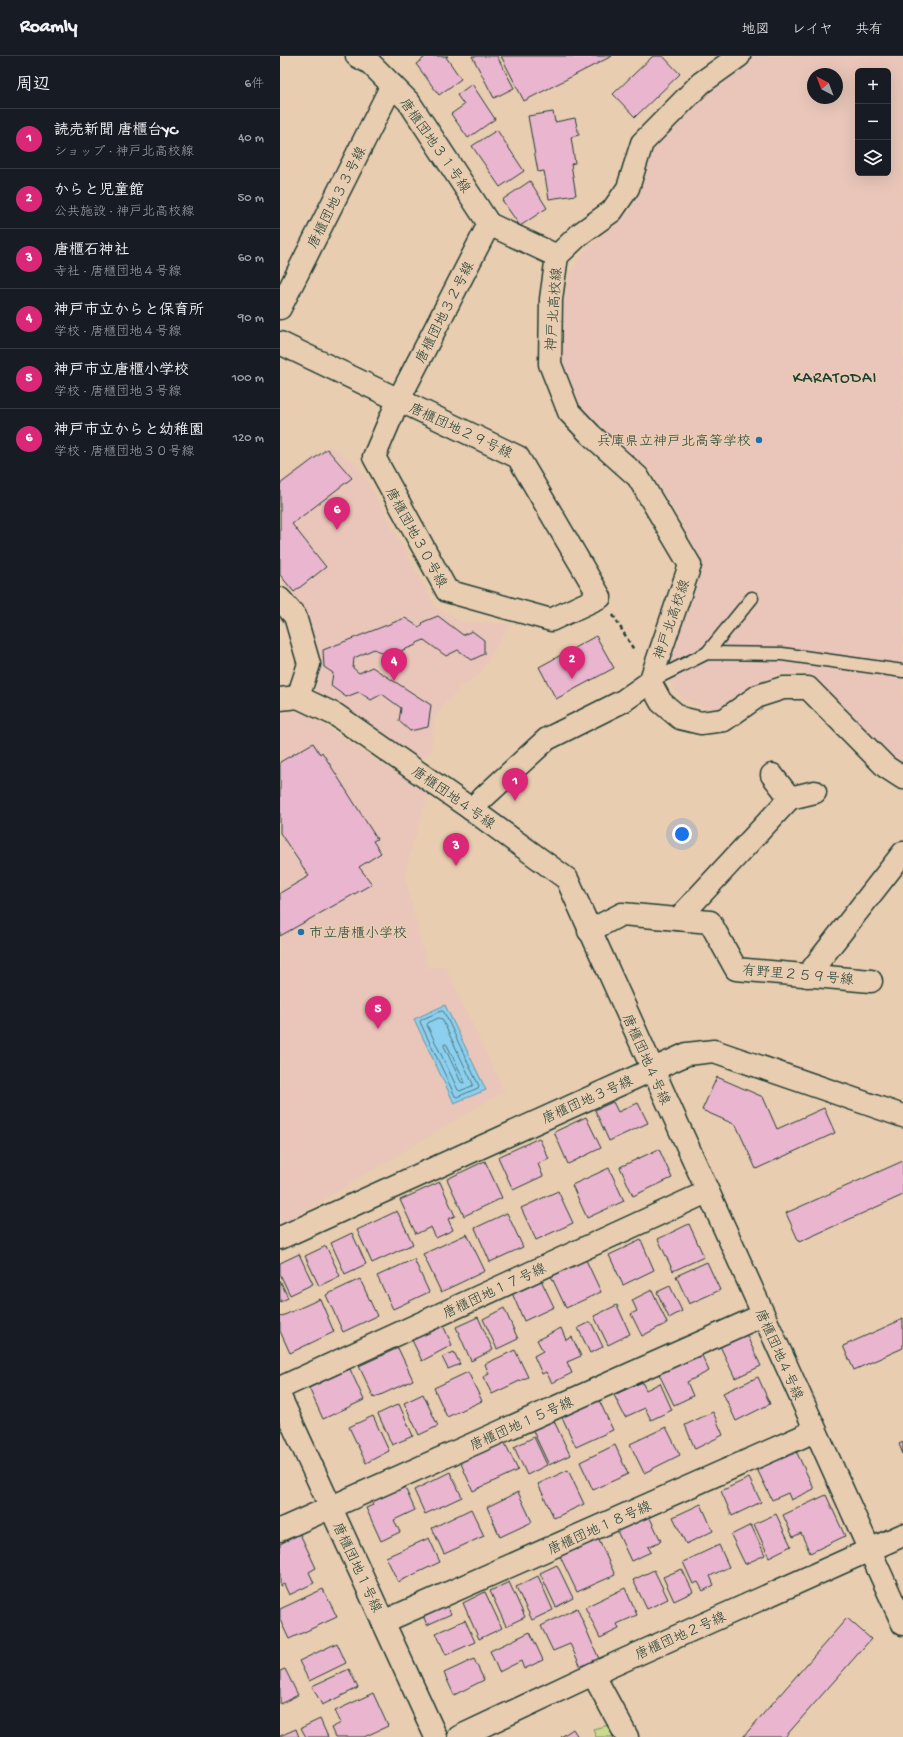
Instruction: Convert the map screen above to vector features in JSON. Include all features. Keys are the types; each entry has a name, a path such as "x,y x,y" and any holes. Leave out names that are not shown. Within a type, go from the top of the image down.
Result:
{"street":[{"name":"唐櫃団地３１号線","path":"357,56 370,63 410,102 490,224"},
{"name":"神戸北高校線","path":"650,682 690,565 638,477 591,435 569,412 550,364 551,299 557,256 580,234 612,211 628,188 642,143 701,83 739,56"},
{"name":"唐櫃団地３３号線","path":"280,308 392,85"},
{"path":"490,224 557,256"},
{"name":"唐櫃団地３２号線","path":"398,401 490,224"},
{"name":"唐櫃団地２９号線","path":"280,342 398,401 518,458 606,605"},
{"name":"唐櫃団地３０号線","path":"398,401 374,457 447,591 551,620 606,605"},
{"path":"280,599 295,616 309,664 289,698"},
{"path":"471,809 547,739 623,701 650,682 662,702 680,718 701,723 724,720 758,696 783,688 808,688 886,767 903,778"},
{"name":"唐櫃団地４号線","path":"289,698 336,715 471,809 567,879 589,931 903,1624"},
{"path":"772,775 790,798"},
{"path":"678,919 790,798 815,792"},
{"path":"807,976 903,853"},
{"name":"有野里２５９号線","path":"589,931 622,914 710,922 736,969 871,981"},
{"name":"唐櫃団地３号線","path":"280,1238 687,1054 714,1051 903,1116"},
{"name":"唐櫃団地１７号線","path":"280,1388 707,1192"},
{"name":"唐櫃団地１５号線","path":"280,1530 763,1315"},
{"name":"唐櫃団地１号線","path":"280,1397 436,1737"},
{"name":"唐櫃団地１８号線","path":"383,1622 815,1431"},
{"name":"唐櫃団地２号線","path":"459,1737 593,1674 903,1535"},
{"path":"593,1674 627,1737"}],"lane":[{"path":"650,682 707,653 752,598"},
{"path":"707,653 782,654 903,671"}],"path":[{"path":"606,605 635,651"}],"shaded area":[{"name":"兵庫県立神戸北高等学校","path":"749,56 903,56 903,767 878,750 820,682 802,670 779,674 748,689 726,706 715,709 703,707 684,700 673,688 665,668 690,589 698,553 651,470 579,411 562,366 559,329 565,294 571,272 584,252 631,210 641,183 647,152 666,125"},
{"path":"329,446 354,462 367,480 435,606 459,621 511,624 479,675 461,686 434,717 431,752 418,762 315,693 320,666 318,651 301,606 280,578 280,481"},
{"path":"302,711 428,794 404,875 428,968 445,966 504,1091 280,1226 280,713"}],"green space":[{"path":"609,1725 614,1737 596,1737 593,1729"}],"water":[{"path":"445,1005 486,1090 454,1103 414,1019"}],"building":[{"path":"423,56 448,56 446,57 461,79 439,95 416,64 424,58"},
{"path":"472,56 497,56 514,88 494,98"},
{"path":"501,56 612,56 524,101"},
{"path":"653,56 663,56 680,74 635,117 613,94"},
{"path":"472,84 495,119 468,138 451,114 464,105 457,95"},
{"path":"553,112 555,122 575,118 579,135 571,137 575,163 571,164 576,195 549,199 544,171 538,172 528,116"},
{"path":"497,130 524,171 500,187 472,146"},
{"path":"530,181 547,208 520,226 502,200"},
{"path":"327,449 352,478 292,524 326,567 294,592 280,575 280,484"},
{"path":"438,616 463,635 472,631 484,640 484,654 472,660 458,650 446,656 424,640 416,645 388,656 374,649 354,658 353,668 359,673 372,667 431,705 428,727 410,731 399,721 401,708 382,694 371,700 359,692 346,697 331,686 333,673 324,667 323,650 405,618 419,627 423,622"},
{"path":"596,636 614,668 556,699 539,667"},
{"path":"313,743 320,754 322,752 377,839 373,841 381,853 359,867 372,884 280,936 280,893 309,876 280,833 280,762"},
{"path":"717,1077 763,1097 777,1129 824,1108 835,1133 756,1169 736,1125 702,1110"},
{"path":"613,1102 618,1112 638,1103 648,1123 609,1141 595,1110"},
{"path":"586,1117 601,1148 568,1164 554,1132"},
{"path":"539,1138 549,1159 538,1164 543,1176 513,1190 498,1157"},
{"path":"659,1149 672,1178 633,1196 620,1167"},
{"path":"485,1161 502,1198 464,1216 447,1179"},
{"path":"903,1161 903,1195 799,1242 786,1213"},
{"path":"609,1168 624,1201 587,1218 572,1185"},
{"path":"440,1182 455,1216 448,1219 453,1230 436,1238 431,1227 416,1234 400,1200"},
{"path":"558,1191 573,1223 536,1240 521,1208"},
{"path":"397,1211 413,1244 372,1263 357,1230"},
{"path":"507,1213 523,1247 490,1262 475,1228"},
{"path":"689,1224 704,1257 673,1271 658,1239"},
{"path":"352,1233 366,1264 345,1274 331,1243"},
{"path":"467,1234 485,1271 441,1292 423,1254"},
{"path":"641,1240 654,1270 623,1285 609,1255"},
{"path":"326,1246 340,1276 319,1286 305,1256"},
{"path":"299,1254 313,1284 290,1295 280,1274 280,1263"},
{"path":"414,1259 429,1292 393,1309 377,1276"},
{"path":"586,1260 601,1292 566,1308 551,1276"},
{"path":"707,1262 720,1290 689,1304 676,1276"},
{"path":"360,1279 377,1316 343,1332 326,1295"},
{"path":"280,1280 288,1298 280,1302"},
{"path":"541,1280 554,1307 524,1321 512,1293"},
{"path":"670,1286 682,1311 669,1318 657,1292"},
{"path":"652,1290 667,1323 642,1336 631,1314 637,1311 632,1300"},
{"path":"320,1299 334,1332 290,1353 280,1331 280,1317"},
{"path":"617,1305 630,1334 608,1345 594,1316"},
{"path":"504,1308 518,1339 497,1349 483,1319"},
{"path":"478,1317 493,1350 471,1361 456,1327"},
{"path":"903,1319 903,1348 854,1370 843,1346"},
{"path":"591,1322 603,1347 590,1353 578,1328"},
{"path":"442,1323 452,1345 422,1361 411,1338"},
{"path":"561,1328 566,1340 572,1337 581,1356 567,1362 572,1373 552,1383 546,1372 542,1374 534,1356 543,1351 537,1340"},
{"path":"746,1334 761,1366 735,1378 720,1346"},
{"path":"398,1348 413,1380 374,1398 359,1366"},
{"path":"699,1349 709,1371 687,1382 693,1396 674,1405 659,1374 668,1370 666,1364"},
{"path":"515,1350 528,1377 492,1394 483,1377 489,1374 485,1364"},
{"path":"454,1352 460,1364 448,1369 442,1357"},
{"path":"350,1369 364,1400 323,1419 309,1388"},
{"path":"468,1372 482,1401 447,1417 434,1388"},
{"path":"758,1377 770,1404 736,1421 723,1393"},
{"path":"642,1382 646,1390 660,1383 672,1410 651,1420 645,1408 625,1417 614,1395"},
{"path":"423,1394 438,1426 419,1435 404,1403"},
{"path":"598,1398 613,1430 576,1447 561,1415"},
{"path":"399,1404 413,1436 392,1445 378,1414"},
{"path":"713,1412 723,1435 695,1449 685,1425"},
{"path":"373,1416 389,1451 366,1463 349,1427"},
{"path":"553,1419 570,1455 549,1465 532,1429"},
{"path":"666,1427 680,1455 644,1473 630,1444"},
{"path":"534,1437 547,1465 527,1475 514,1447"},
{"path":"503,1439 518,1470 473,1491 459,1459"},
{"path":"903,1442 903,1454 899,1444"},
{"path":"615,1445 628,1474 593,1490 580,1462"},
{"path":"796,1451 814,1489 791,1500 788,1493 772,1500 757,1469"},
{"path":"568,1470 584,1504 554,1518 538,1484"},
{"path":"450,1472 462,1497 425,1514 414,1490"},
{"path":"749,1478 761,1502 732,1516 721,1491"},
{"path":"402,1481 415,1510 394,1520 400,1532 381,1541 366,1508 373,1505 369,1496"},
{"path":"518,1492 532,1522 500,1537 487,1507"},
{"path":"826,1495 845,1536 810,1553 801,1533 793,1537 783,1515"},
{"path":"701,1504 713,1531 686,1544 673,1517"},
{"path":"471,1509 484,1536 444,1554 432,1528"},
{"path":"776,1514 791,1546 769,1557 754,1524"},
{"path":"649,1516 661,1541 648,1547 651,1552 631,1561 617,1531"},
{"path":"751,1525 765,1555 745,1564 731,1535"},
{"path":"300,1534 316,1568 309,1572 314,1583 289,1595 284,1584 280,1586 280,1544"},
{"path":"597,1536 615,1575 577,1592 559,1554"},
{"path":"429,1538 440,1562 398,1582 386,1557"},
{"path":"719,1545 729,1567 710,1576 714,1585 703,1591 698,1582 693,1584 683,1562"},
{"path":"557,1565 573,1598 556,1607 540,1573"},
{"path":"682,1569 693,1592 674,1601 663,1577"},
{"path":"654,1570 668,1599 647,1609 633,1580"},
{"path":"538,1576 553,1610 532,1620 516,1587"},
{"path":"509,1582 525,1617 506,1626 490,1591"},
{"path":"625,1588 637,1615 617,1624 619,1629 600,1638 585,1607"},
{"path":"323,1589 337,1617 289,1639 280,1620 280,1609"},
{"path":"485,1592 502,1628 479,1639 463,1603"},
{"path":"445,1602 451,1614 427,1625 422,1613"},
{"path":"577,1608 599,1659 581,1667 570,1644 553,1651 541,1626"},
{"path":"847,1618 871,1639 785,1737 743,1737"},
{"path":"465,1620 475,1642 446,1655 436,1633"},
{"path":"530,1632 543,1660 524,1669 521,1661 499,1672 490,1651"},
{"path":"337,1643 346,1663 309,1681 299,1661"},
{"path":"474,1659 484,1680 454,1695 444,1673"},
{"path":"285,1669 298,1695 280,1704 280,1671"},
{"path":"349,1669 358,1688 322,1705 312,1686"},
{"path":"373,1693 388,1726 364,1737 335,1737 331,1728 341,1723 335,1711"},
{"path":"320,1719 328,1737 306,1737 301,1728"},
{"path":"296,1729 299,1737 280,1737 280,1736"},
{"path":"573,1729 578,1737 561,1737"}],"place":[{"name":"兵庫県立神戸北高等学校","path":"759,440"},
{"name":"神戸市立からと幼稚園","path":"337,530"},
{"name":"からと児童館","path":"572,679"},
{"name":"神戸市立からと保育所","path":"394,681"},
{"name":"読売新聞 唐櫃台YC","path":"515,801"},
{"name":"唐櫃石神社","path":"456,866"},
{"name":"市立唐櫃小学校","path":"301,932"},
{"name":"神戸市立唐櫃小学校","path":"378,1029"}],"district":[{"name":"KARATODAI","path":"835,376"}]}
